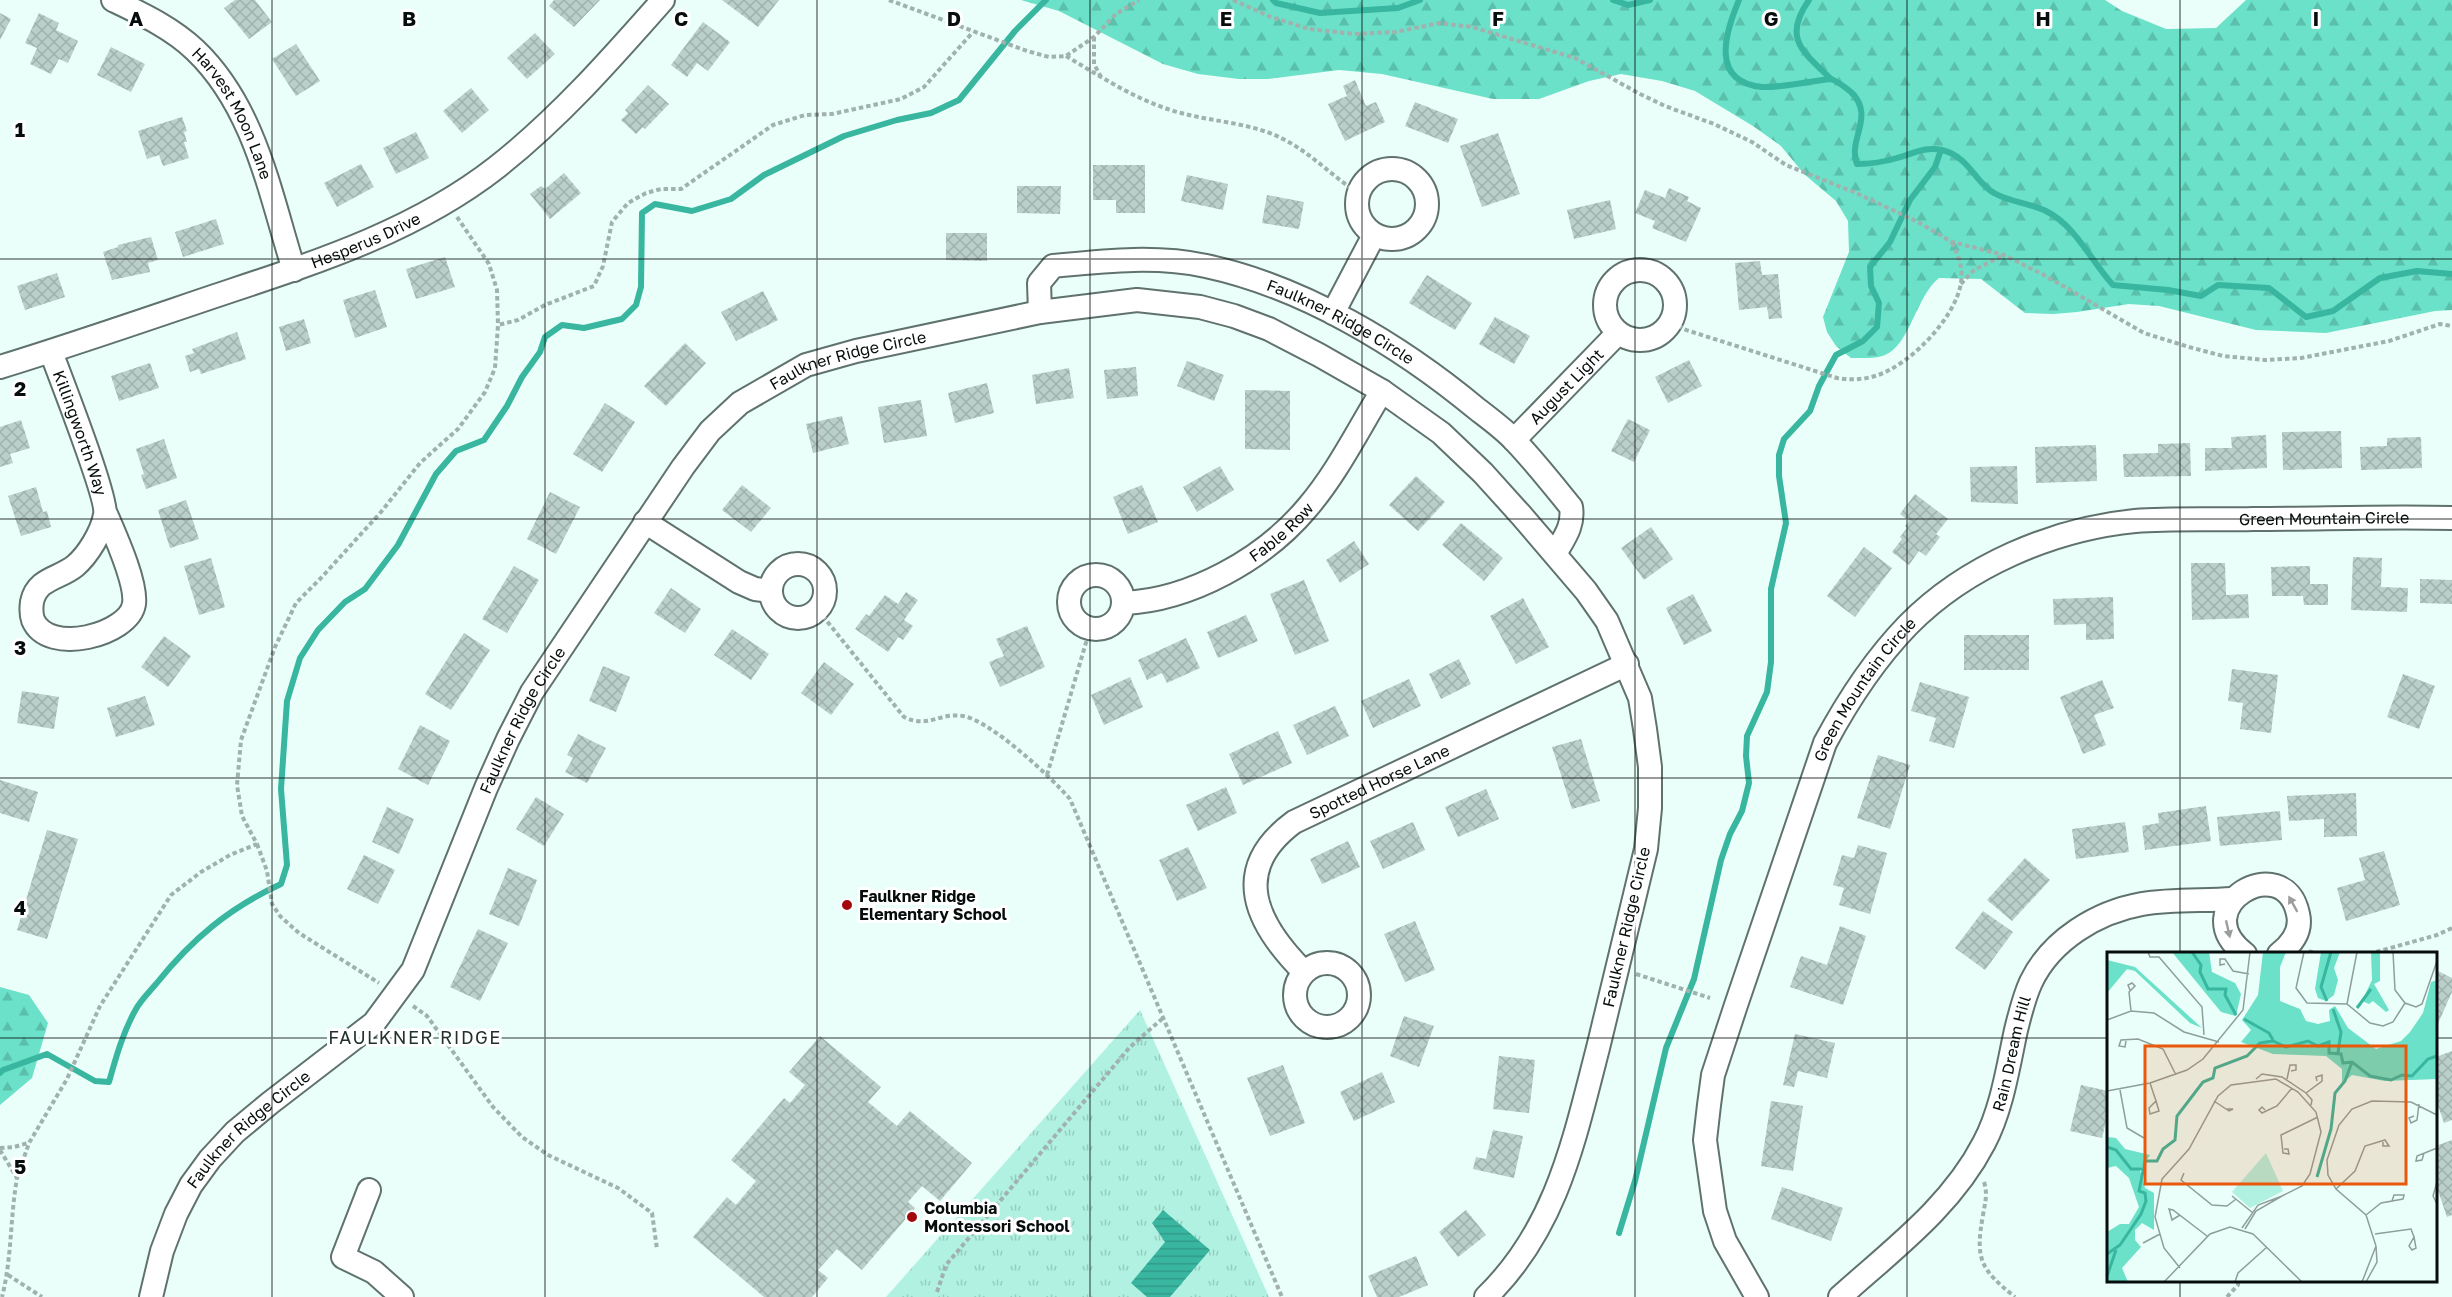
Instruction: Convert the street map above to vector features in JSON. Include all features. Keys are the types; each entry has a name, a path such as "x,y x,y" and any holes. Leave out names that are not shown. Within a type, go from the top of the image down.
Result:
{"street":[{"name":"Harvest Moon Lane","path":"113,0 143,14 194,49 217,73 234,98 251,134 294,270"},
{"name":"Hesperus Drive","path":"0,367 294,270 396,230 445,202 496,168 544,127 592,80 663,0"},
{"path":"1389,168 1404,170 1415,176 1424,187 1427,199 1427,213 1420,226 1408,236 1392,240 1374,235 1360,222 1356,207 1358,193 1364,181 1377,171 1389,168"},
{"path":"1333,314 1374,235"},
{"name":"Faulkner Ridge Circle","path":"1040,312 1039,283 1053,266 1133,259 1206,266 1287,291 1404,354 1515,440 1571,507 1572,517 1569,530 1555,554"},
{"path":"1645,270 1660,276 1668,283 1674,294 1676,307 1673,320 1662,334 1648,340 1631,341 1617,334 1606,318 1604,301 1608,289 1618,277 1630,271 1645,270"},
{"name":"Faulkner Ridge Circle","path":"151,1297 162,1251 176,1214 191,1185 210,1159 244,1125 374,1023 413,970 486,788 507,739 532,692 645,522 710,431 740,403 806,365 856,351 1040,312 1137,300 1200,307 1269,329 1382,392 1441,433 1484,473 1555,554 1607,621 1640,698 1650,766 1650,808 1646,849 1575,1136 1553,1202 1520,1259 1486,1297"},
{"name":"August Light","path":"1515,440 1617,334"},
{"name":"Killingworth Way","path":"51,352 99,486 106,514 119,545 135,602 132,613 114,628 76,639 52,638 41,632 30,611 37,588 74,566 96,537 106,514"},
{"name":"Fable Row","path":"1124,603 1168,597 1210,580 1243,562 1281,535 1308,508 1382,392"},
{"name":"Green Mountain Circle","path":"1756,1297 1725,1241 1715,1211 1705,1140 1713,1075 1825,743 1841,712 1885,650 1910,623 1944,594 1980,572 2015,553 2054,538 2093,528 2134,521 2160,520 2452,518"},
{"path":"645,522 739,582 755,590 770,591"},
{"path":"798,563 807,565 816,571 823,579 826,590 819,610 801,619 784,616 772,602 770,591 773,579 786,566 798,563"},
{"path":"1095,574 1113,579 1121,589 1124,603 1119,618 1113,624 1103,629 1090,629 1078,622 1070,610 1070,594 1079,580 1095,574"},
{"name":"Spotted Horse Lane","path":"1304,972 1282,949 1258,908 1256,885 1259,866 1266,848 1276,835 1294,822 1626,664"},
{"name":"Rain Dream Hill","path":"1840,1297 1939,1209 1970,1170 1986,1140 1997,1111 2021,1010 2031,981 2064,939 2087,923 2116,910 2143,904 2232,899 2243,889 2257,884 2272,885 2285,892 2295,903 2299,917 2298,932 2291,945 2282,952"},
{"path":"2232,899 2226,914 2226,930 2234,945 2243,952"},
{"path":"369,1190 343,1257 374,1272 402,1297"}],"path":[{"path":"889,0 973,32 1049,57 1066,56 1094,37 1116,14 1139,0"},
{"path":"1233,0 1271,17 1309,29 1354,34 1395,32 1440,23 1473,27 1575,58 1665,106 1714,124 1752,142 1786,165 1888,208 1952,242 2004,255 2044,275 2144,333 2223,356 2265,360 2301,358 2389,341 2440,324 2452,326"},
{"path":"498,325 518,320 545,305 594,286 603,266 612,222 628,203 646,193 661,189 681,189 773,125 805,115 832,114 901,99 924,87 973,32"},
{"path":"1094,37 1094,64 1101,77"},
{"path":"1066,56 1136,97 1178,113 1253,129 1282,138 1310,156 1358,193"},
{"path":"445,202 472,236 489,264 497,290 498,325 495,368 485,392 458,429 420,463 381,512 321,579 296,603 275,647 242,740 237,785 242,816 257,844 267,871 272,904 280,916 299,933 396,993 426,1016 493,1107 522,1137 548,1155 618,1188 652,1213 657,1249"},
{"path":"1952,242 1959,255 1961,285"},
{"path":"1673,320 1683,329 1838,378 1855,380 1876,376 1906,358 1928,341 1949,310 1961,285 1974,270 2004,255"},
{"path":"819,610 904,717 914,722 925,723 945,717 963,716 981,724 1047,775 1070,799 1282,1297"},
{"path":"1047,775 1090,629"},
{"path":"2,1297 8,1275 11,1211 17,1178 29,1143 67,1079 99,1006 171,895 201,872 230,855 257,844"},
{"path":"2377,952 2427,939 2452,928"},
{"path":"1617,969 1668,983 1710,998"},
{"path":"938,1292 946,1265 1130,1047 1163,1018"},
{"path":"17,1178 0,1149 29,1143"},
{"path":"1970,1170 1984,1181 1987,1193 1979,1238 1984,1269 2015,1297"},
{"path":"8,1275 42,1297"},
{"path":"2226,1297 2238,1285 2238,1282"}],"green space":[{"path":"1021,0 2105,0 2122,11 2166,29 2216,28 2246,0 2452,0 2452,310 2435,311 2326,333 2256,330 2159,306 2129,304 2077,312 2025,313 1981,279 1939,278 1924,296 1907,331 1894,350 1877,357 1851,358 1836,346 1827,332 1823,317 1849,252 1848,221 1836,201 1804,174 1781,146 1695,91 1662,81 1621,74 1589,81 1539,99 1493,99 1382,74 1339,70 1267,79 1239,79 1198,74 1163,64 1059,11"},
{"path":"0,987 29,995 48,1023 32,1078 0,1105"},
{"path":"1140,1010 1269,1297 886,1297"}],"shaded area":[{"path":"1163,1210 1210,1250 1170,1297 1147,1297 1131,1283 1165,1242 1152,1223"}],"building":[{"path":"235,0 255,0 272,22 249,39 224,8"},
{"path":"554,0 600,0 574,27 549,6"},
{"path":"722,0 779,0 758,27"},
{"path":"0,13 11,19 0,40"},
{"path":"39,13 59,23 56,30 78,41 68,63 59,59 51,74 30,64 37,48 25,43"},
{"path":"703,22 730,42 708,71 697,63 687,77 671,65"},
{"path":"535,33 555,54 527,79 507,58"},
{"path":"296,44 320,81 296,96 272,59"},
{"path":"111,47 145,64 131,92 97,75"},
{"path":"1355,80 1366,106 1376,102 1385,122 1345,141 1328,104 1347,96 1343,86"},
{"path":"648,85 669,104 645,129 643,127 636,134 621,120 628,113 625,110"},
{"path":"471,88 489,110 462,133 443,111"},
{"path":"1415,102 1458,119 1448,143 1405,126"},
{"path":"182,117 187,131 184,132 187,142 184,142 189,158 163,166 159,155 147,159 138,131"},
{"path":"416,132 429,158 396,174 383,148"},
{"path":"1498,133 1520,194 1482,207 1460,146"},
{"path":"361,164 374,187 337,207 324,183"},
{"path":"1093,165 1145,165 1145,213 1116,213 1116,200 1093,200"},
{"path":"564,173 581,193 550,219 530,194 541,186 545,189"},
{"path":"1187,175 1228,184 1223,210 1181,201"},
{"path":"1017,186 1061,186 1060,214 1017,213"},
{"path":"1669,188 1689,197 1687,201 1701,208 1686,242 1652,228 1655,221 1635,213 1645,190 1665,198"},
{"path":"1267,195 1304,202 1299,229 1262,223"},
{"path":"1610,200 1616,229 1574,239 1567,210"},
{"path":"216,219 224,244 183,257 175,232"},
{"path":"946,233 987,233 987,261 946,260"},
{"path":"151,237 158,260 148,263 150,272 112,280 103,252 118,247 118,245"},
{"path":"445,257 455,287 416,299 406,269"},
{"path":"1760,261 1762,275 1778,274 1782,318 1769,319 1767,307 1739,310 1735,263"},
{"path":"57,273 65,297 25,310 17,286"},
{"path":"1427,275 1472,303 1455,330 1409,303"},
{"path":"375,290 387,327 355,338 343,300"},
{"path":"763,291 778,320 736,341 721,312"},
{"path":"1495,317 1530,336 1514,364 1479,344"},
{"path":"304,319 311,343 286,351 279,327"},
{"path":"237,332 246,359 201,374 199,369 190,372 185,356 194,353 192,349"},
{"path":"685,343 706,363 666,406 644,386"},
{"path":"1689,360 1702,386 1668,403 1655,377"},
{"path":"1187,361 1224,375 1214,401 1177,386"},
{"path":"150,363 159,388 119,401 111,376"},
{"path":"1136,367 1138,396 1107,399 1104,370"},
{"path":"1069,368 1074,398 1036,404 1032,375"},
{"path":"987,383 994,413 955,423 948,393"},
{"path":"1245,390 1290,391 1290,450 1245,449"},
{"path":"921,400 927,436 884,443 878,407"},
{"path":"605,403 635,422 602,472 573,454"},
{"path":"842,416 849,444 813,453 806,424"},
{"path":"1628,419 1650,430 1634,462 1611,451"},
{"path":"21,420 30,448 10,454 13,463 0,467 0,427"},
{"path":"2341,431 2342,468 2283,470 2282,432"},
{"path":"2266,435 2267,468 2205,471 2205,448 2232,448 2231,437"},
{"path":"2421,437 2422,468 2361,470 2360,447 2387,446 2387,438"},
{"path":"164,439 177,478 146,489 136,449"},
{"path":"2190,443 2191,476 2124,477 2123,454 2158,453 2158,444"},
{"path":"2096,445 2097,481 2036,483 2035,447"},
{"path":"1220,466 1234,490 1197,512 1183,487"},
{"path":"2017,466 2018,504 1971,502 1970,467"},
{"path":"1416,476 1445,502 1418,531 1389,505"},
{"path":"742,485 771,508 751,532 722,510"},
{"path":"1142,485 1158,522 1128,534 1113,497"},
{"path":"36,487 43,512 47,511 51,527 21,536 8,496"},
{"path":"550,492 580,507 556,554 527,539"},
{"path":"1915,494 1948,519 1936,534 1940,537 1926,556 1919,551 1909,565 1892,552 1902,539 1900,537 1909,521 1900,514"},
{"path":"186,500 199,539 170,548 158,510"},
{"path":"1461,523 1503,558 1484,581 1442,545"},
{"path":"1651,527 1673,559 1644,580 1621,548"},
{"path":"1354,541 1369,564 1340,583 1326,560"},
{"path":"1864,547 1892,568 1855,617 1827,596"},
{"path":"2353,557 2382,558 2381,587 2408,588 2407,612 2351,610"},
{"path":"211,558 225,607 199,615 184,566"},
{"path":"2191,563 2225,563 2226,595 2248,594 2249,618 2192,620"},
{"path":"514,566 539,580 507,633 482,619"},
{"path":"2310,566 2310,584 2328,584 2328,605 2304,605 2303,596 2272,596 2271,567"},
{"path":"2420,579 2452,580 2452,604 2420,603"},
{"path":"1304,580 1329,641 1295,655 1270,594"},
{"path":"671,588 701,609 685,633 654,613"},
{"path":"906,592 918,600 904,620 913,626 903,640 898,637 888,652 855,629 866,614 869,616 885,595 898,604"},
{"path":"1693,594 1712,631 1684,645 1666,608"},
{"path":"2113,597 2114,639 2086,640 2086,624 2054,625 2053,599"},
{"path":"1523,598 1549,647 1516,664 1490,616"},
{"path":"1246,615 1258,641 1218,658 1207,632"},
{"path":"1027,626 1045,667 1000,687 989,662 1004,656 996,639"},
{"path":"732,629 769,654 751,680 714,655"},
{"path":"464,633 490,650 451,710 425,694"},
{"path":"1964,635 2029,635 2029,670 1964,670"},
{"path":"164,636 191,656 168,687 141,667"},
{"path":"1186,638 1200,668 1167,683 1162,673 1147,680 1138,660"},
{"path":"1459,659 1471,684 1441,699 1429,674"},
{"path":"824,662 854,684 831,715 801,693"},
{"path":"603,666 630,677 616,712 589,701"},
{"path":"2232,669 2278,675 2271,733 2240,729 2243,703 2228,701"},
{"path":"2403,674 2435,686 2419,729 2387,717"},
{"path":"1130,677 1143,707 1104,725 1091,695"},
{"path":"1409,679 1421,706 1373,728 1361,701"},
{"path":"2102,680 2114,708 2094,715 2106,745 2083,754 2060,697"},
{"path":"1920,682 1969,697 1954,748 1929,741 1936,718 1911,711"},
{"path":"22,691 59,697 54,729 17,723"},
{"path":"145,696 155,725 116,737 107,708"},
{"path":"1335,706 1349,736 1307,755 1293,725"},
{"path":"420,725 450,741 428,785 398,769"},
{"path":"1278,731 1292,763 1243,785 1229,754"},
{"path":"578,734 606,748 587,783 565,772 573,758 567,755"},
{"path":"1581,739 1600,801 1572,809 1552,747"},
{"path":"1878,755 1910,765 1890,829 1857,818"},
{"path":"0,780 38,792 29,822 0,813"},
{"path":"1226,787 1237,813 1198,831 1186,805"},
{"path":"1486,789 1499,819 1458,837 1445,807"},
{"path":"2356,793 2357,836 2324,837 2324,819 2289,821 2287,796"},
{"path":"536,797 564,814 544,846 516,829"},
{"path":"2206,806 2211,841 2145,850 2142,826 2159,823 2158,813"},
{"path":"387,807 414,819 399,854 372,842"},
{"path":"2280,811 2282,840 2220,846 2217,817"},
{"path":"1413,822 1425,850 1383,869 1370,841"},
{"path":"2125,822 2129,852 2076,859 2072,829"},
{"path":"47,830 78,839 47,939 17,930"},
{"path":"1348,841 1360,867 1322,884 1310,859"},
{"path":"1858,845 1887,853 1870,914 1839,905 1844,888 1833,885 1842,855 1854,858"},
{"path":"1188,847 1207,888 1177,901 1159,860"},
{"path":"2384,851 2400,905 2346,921 2337,888 2365,880 2359,858"},
{"path":"364,855 395,870 378,904 347,889"},
{"path":"2025,858 2050,880 2012,921 1987,900"},
{"path":"508,868 537,880 519,926 489,914"},
{"path":"1983,911 2013,932 1985,970 1955,948"},
{"path":"1415,921 1435,970 1405,982 1384,934"},
{"path":"1840,926 1866,936 1843,1005 1790,987 1801,956 1827,965"},
{"path":"478,929 508,943 480,1001 450,987"},
{"path":"2437,970 2452,978 2452,992 2437,1026"},
{"path":"1404,1016 1434,1026 1419,1067 1390,1056"},
{"path":"1795,1034 1835,1043 1827,1078 1798,1071 1794,1087 1783,1085"},
{"path":"820,1036 881,1087 868,1102 897,1126 910,1111 972,1163 940,1201 922,1186 908,1202 915,1208 862,1270 837,1249 818,1270 828,1278 812,1297 764,1297 693,1237 727,1197 736,1205 756,1181 731,1160 784,1098 790,1103 805,1085 789,1072"},
{"path":"2452,1051 2452,1120 2444,1123 2437,1103 2437,1057"},
{"path":"1499,1056 1535,1060 1529,1113 1493,1109"},
{"path":"1283,1065 1305,1123 1270,1136 1247,1078"},
{"path":"1382,1072 1395,1102 1354,1121 1340,1092"},
{"path":"2081,1085 2107,1091 2107,1117 2102,1138 2070,1131"},
{"path":"1771,1101 1803,1106 1793,1171 1761,1166"},
{"path":"1493,1130 1523,1136 1514,1178 1473,1169 1476,1157 1486,1159"},
{"path":"2452,1140 2452,1215 2447,1217 2437,1188 2437,1146"},
{"path":"1782,1187 1843,1208 1831,1241 1771,1219"},
{"path":"1466,1210 1486,1235 1458,1257 1439,1232"},
{"path":"1416,1256 1428,1285 1399,1297 1377,1297 1368,1276"}],"waterway":[{"path":"0,1073 47,1054 95,1081 109,1082 131,1018 143,999 183,953 212,926 245,903 281,884 287,865 281,789 287,701 300,658 318,630 345,602 365,589 398,545 436,474 456,451 484,440 540,352 545,337 562,325 584,328 622,319 636,305 641,287 642,213 655,204 692,211 731,199 764,175 844,136 897,120 931,113 959,100 1015,31 1046,0"},
{"path":"1273,0 1276,3 1320,13 1398,8 1420,0"},
{"path":"1613,0 1628,5 1650,0"},
{"path":"1739,0 1726,41 1728,66 1735,76 1746,83 1762,87 1831,79 1837,82 1851,92 1861,110 1855,146 1857,164 1882,162 1930,149 1951,153 1966,164 1987,189 2006,198 2040,208 2057,218 2075,235 2113,285 2168,290 2201,296 2218,285 2269,288 2306,317 2333,311 2380,278 2417,271 2452,274"},
{"path":"1809,0 1797,25 1799,44 1812,61 1831,79"},
{"path":"1619,1233 1635,1181 1666,1048 1694,979 1721,860 1730,834 1742,811 1749,783 1746,756 1747,736 1767,692 1771,662 1771,589 1786,523 1779,476 1779,455 1784,439 1810,411 1819,386 1836,355 1863,341 1877,327 1879,303 1871,286 1870,267 1890,242 1910,200 1935,167 1941,150"}],"place":[{"name":"Faulkner Ridge Elementary School","path":"847,905"},
{"name":"Columbia Montessori School","path":"912,1217"}],"district":[{"name":"FAULKNER RIDGE","path":"415,1037"}]}
